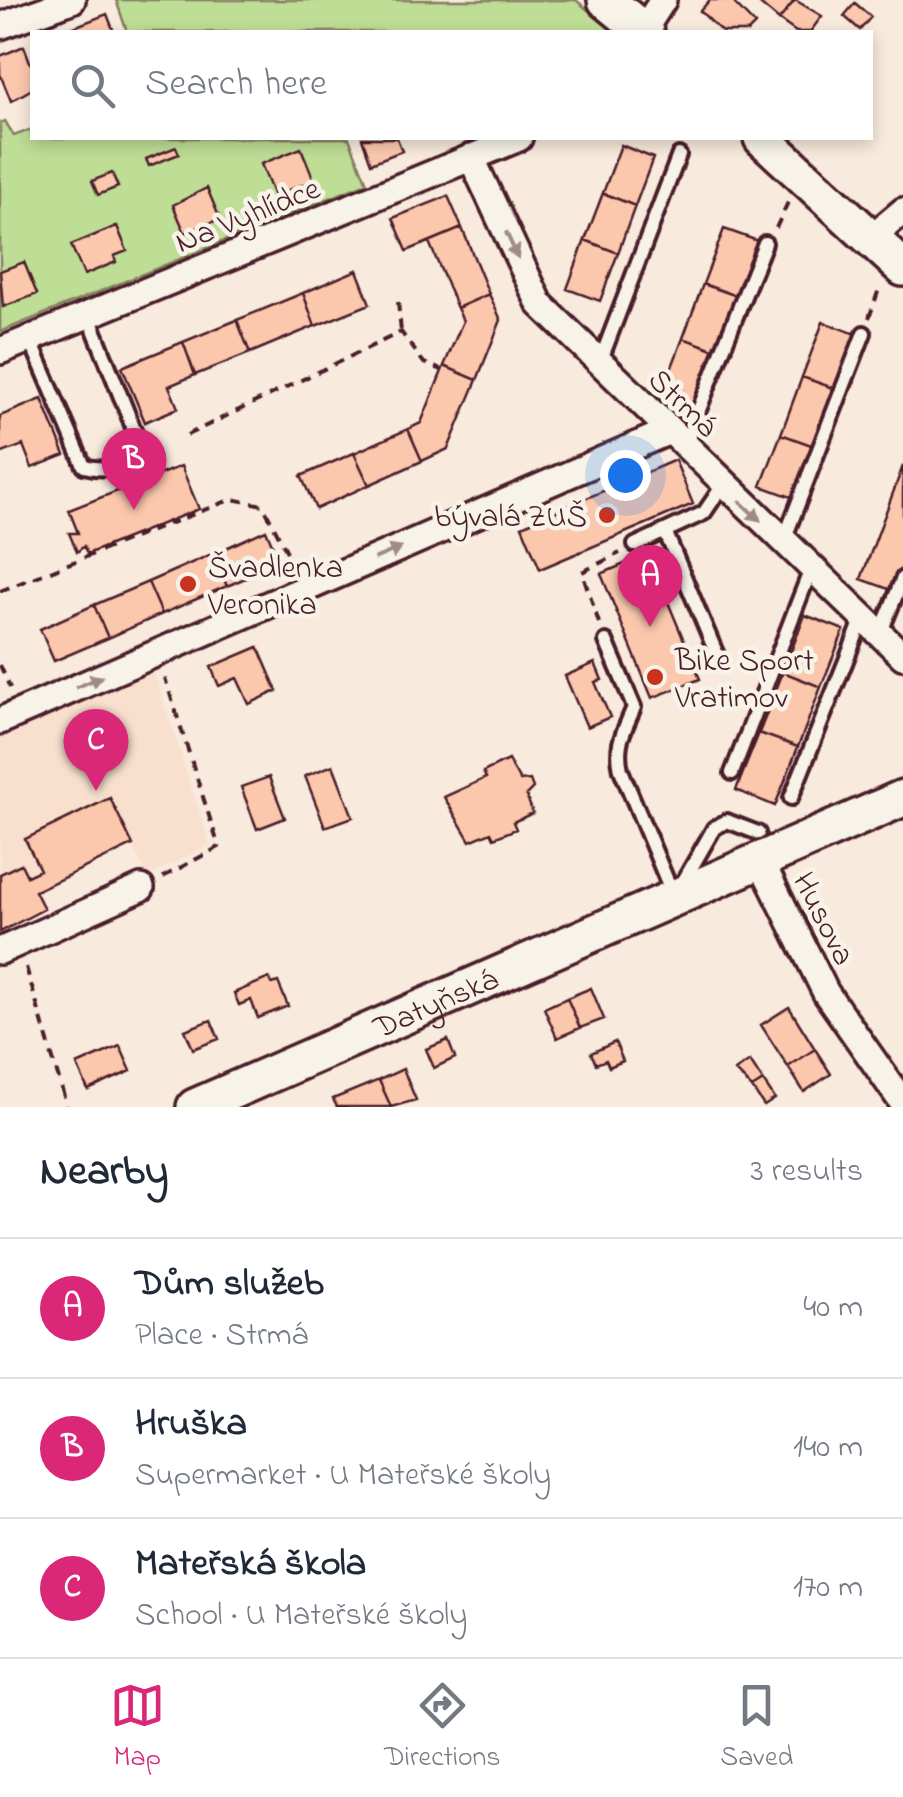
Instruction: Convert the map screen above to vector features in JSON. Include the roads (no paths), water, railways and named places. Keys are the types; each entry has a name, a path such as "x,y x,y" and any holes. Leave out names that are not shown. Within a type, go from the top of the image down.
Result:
{"main road":[{"path":"606,0 642,30"},
{"path":"764,140 889,254"},
{"name":"Datyňská","path":"195,1107 674,898 759,847 903,798"}],"street":[{"path":"0,26 72,0"},
{"path":"645,30 663,0"},
{"name":"Na Vyhlídce","path":"0,351 514,140"},
{"name":"Strmá","path":"471,157 540,304 675,440 903,656"},
{"path":"889,254 903,211"},
{"path":"0,721 298,592 675,440"},
{"name":"Husova","path":"759,847 826,992 903,1103"},
{"path":"10,947 141,888"}],"lane":[{"path":"599,364 679,154"},
{"path":"675,440 765,243"},
{"path":"30,338 84,466 116,468 134,457 140,445 88,314"},
{"path":"783,542 864,332"},
{"path":"635,545 704,513 722,485"},
{"path":"665,531 720,662"},
{"path":"732,773 811,569"},
{"path":"791,798 872,626 903,578"},
{"path":"606,642 634,707 616,750 621,770 674,898"},
{"path":"674,898 714,828 727,821 759,847"}],"place":[{"name":"Hruška","path":"134,510"},
{"name":"bývalá ZUŠ","path":"607,515"},
{"name":"Švadlenka Veronika","path":"188,584"},
{"name":"Dům služeb","path":"650,627"},
{"name":"Bike Sport Vratimov","path":"655,677"},
{"name":"Mateřská škola","path":"96,791"}]}
